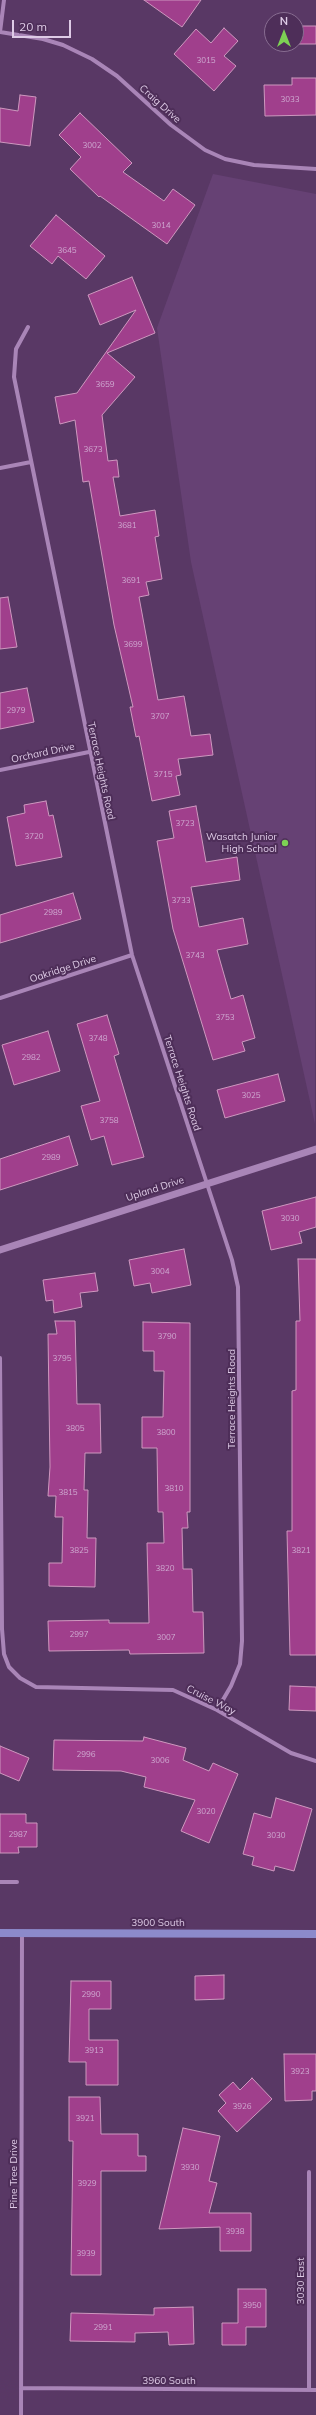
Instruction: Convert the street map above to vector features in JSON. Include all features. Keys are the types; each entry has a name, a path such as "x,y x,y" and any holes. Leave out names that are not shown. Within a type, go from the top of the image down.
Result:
{"main road":[{"name":"3900 South","path":"0,1933 316,1934"}],"street":[{"path":"0,32 4,0"},
{"name":"Craig Drive","path":"0,32 43,39 63,45 92,59 118,76 171,125 204,150 225,159 254,165 316,169"},
{"name":"Terrace Heights Road","path":"28,327 16,349 14,377 89,752 132,955 232,1260 238,1287 242,1641 240,1664 231,1686 217,1710"},
{"path":"0,468 32,462"},
{"name":"Orchard Drive","path":"0,770 89,752"},
{"name":"Oakridge Drive","path":"0,998 132,955"},
{"name":"Upland Drive","path":"0,1250 316,1148"},
{"name":"Cruise Way","path":"0,1358 2,1629 4,1654 9,1667 20,1678 36,1687 56,1689 154,1688 173,1690 217,1710 291,1753 316,1761"},
{"path":"0,1882 17,1882"},
{"name":"Pine Tree Drive","path":"21,2415 22,1933"},
{"name":"3030 East","path":"309,2172 309,2390"},
{"name":"3960 South","path":"21,2388 316,2390"}],"shaded area":[{"name":"Wasatch Junior High School","path":"213,174 316,194 315,1124 191,562 157,328"}],"building":[{"path":"144,0 201,0 182,27"},
{"path":"304,26 316,26 316,44 304,44"},
{"path":"224,28 238,41 224,56 236,66 214,91 174,54 196,29 211,43"},
{"path":"292,78 316,78 316,115 265,116 264,85 292,85"},
{"path":"20,95 36,97 30,146 0,142 0,108 18,111"},
{"path":"80,113 132,163 123,172 164,201 173,189 195,205 167,244 100,196 99,197 70,169 81,157 59,135"},
{"path":"56,215 105,256 86,279 58,256 52,264 30,246"},
{"path":"132,277 155,333 107,353 135,377 102,415 108,461 117,460 119,477 113,477 120,516 155,510 159,536 155,537 162,579 146,582 149,595 139,597 158,700 184,696 191,736 210,734 213,755 178,759 181,775 176,776 180,795 152,801 139,736 136,737 130,707 133,707 114,625 89,481 83,482 75,420 60,424 55,397 77,393 136,310 100,325 88,295"},
{"path":"8,597 17,647 0,649 0,598"},
{"path":"27,688 34,722 0,729 0,693"},
{"path":"46,801 49,816 53,815 62,857 16,866 7,817 25,813 24,805"},
{"path":"196,806 206,862 237,857 240,880 191,887 199,927 243,918 248,944 217,950 231,999 243,995 255,1038 242,1042 245,1051 213,1060 173,929 157,841 174,838 169,811"},
{"path":"73,893 81,919 0,943 0,915"},
{"path":"107,1015 119,1054 114,1056 144,1157 112,1165 104,1136 91,1140 81,1106 100,1101 77,1024"},
{"path":"48,1031 60,1071 14,1085 2,1045"},
{"path":"278,1074 285,1101 225,1118 217,1090"},
{"path":"69,1136 78,1165 0,1190 0,1159"},
{"path":"316,1197 316,1227 299,1232 302,1243 271,1250 262,1211"},
{"path":"184,1249 191,1285 152,1293 150,1283 134,1286 129,1260"},
{"path":"298,1259 316,1259 316,1655 290,1655 287,1531 292,1531 292,1391 296,1390 296,1321 300,1321"},
{"path":"95,1273 98,1291 80,1293 82,1307 54,1313 53,1300 46,1301 43,1280"},
{"path":"55,1321 75,1321 77,1404 100,1404 101,1453 85,1453 84,1490 88,1490 87,1538 96,1538 95,1587 49,1586 49,1563 62,1563 63,1517 55,1517 56,1496 48,1496 50,1467 48,1334 57,1334"},
{"path":"143,1322 190,1323 190,1512 187,1512 188,1528 182,1528 183,1569 192,1569 193,1612 203,1612 204,1653 130,1654 129,1650 49,1651 48,1621 109,1620 109,1623 149,1623 147,1543 164,1543 163,1512 158,1512 157,1448 142,1448 142,1417 163,1417 164,1371 154,1371 154,1351 143,1351"},
{"path":"290,1686 316,1687 316,1711 289,1710"},
{"path":"144,1737 186,1748 183,1760 209,1771 213,1763 238,1774 209,1843 181,1831 195,1800 144,1787 146,1777 121,1771 53,1770 54,1740 143,1741"},
{"path":"0,1746 29,1758 19,1781 0,1773"},
{"path":"276,1798 312,1809 294,1871 275,1866 274,1871 252,1865 254,1857 243,1854 254,1813 271,1818"},
{"path":"0,1814 26,1814 26,1823 37,1823 37,1847 18,1847 19,1853 0,1853"},
{"path":"224,1975 224,1999 195,2000 195,1976"},
{"path":"71,1981 111,1981 111,2009 89,2009 89,2040 118,2040 118,2085 86,2085 86,2062 69,2062"},
{"path":"284,2054 316,2054 316,2091 312,2091 312,2100 285,2101"},
{"path":"252,2078 272,2099 237,2132 218,2111 226,2103 219,2095 233,2082 240,2090"},
{"path":"69,2097 100,2097 101,2134 138,2134 138,2156 146,2156 146,2171 101,2171 101,2275 71,2275 73,2141 69,2141"},
{"path":"183,2128 220,2136 209,2181 217,2183 209,2213 251,2213 251,2251 220,2251 220,2227 159,2229"},
{"path":"238,2289 266,2289 266,2327 246,2327 246,2345 222,2345 222,2323 238,2323"},
{"path":"193,2307 194,2344 169,2345 168,2332 135,2333 135,2342 70,2341 71,2313 154,2315 154,2308"}],"place":[{"name":"Wasatch Junior High School","path":"285,843"}]}
